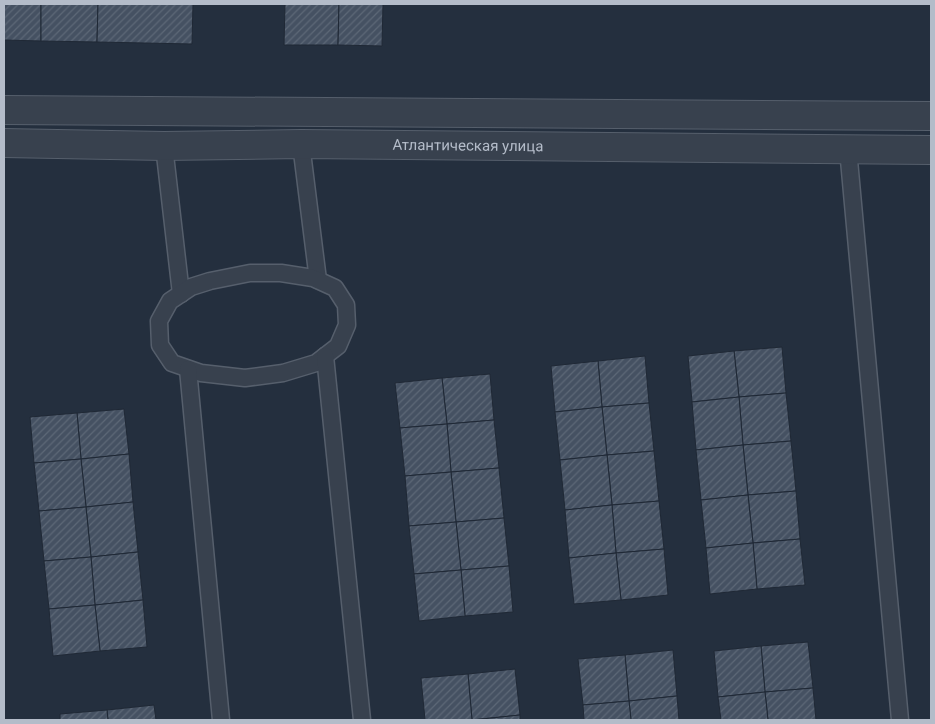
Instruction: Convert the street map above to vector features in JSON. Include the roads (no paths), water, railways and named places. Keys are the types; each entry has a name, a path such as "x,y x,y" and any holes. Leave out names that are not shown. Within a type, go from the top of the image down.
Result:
{"street":[{"path":"4,110 931,116"},
{"path":"298,111 301,144"},
{"path":"161,112 164,146"},
{"name":"Атлантическая улица","path":"4,143 164,146 301,144 931,150"}],"lane":[{"path":"301,144 318,280"},
{"path":"164,146 181,294"},
{"path":"848,149 900,720"},
{"path":"250,273 281,274 318,280 335,288 346,305 348,325 338,346 316,363 283,373 245,378 200,373 172,363 160,346 159,321 170,301 191,287 250,273"},
{"path":"325,356 362,720"},
{"path":"188,368 221,720"}]}
